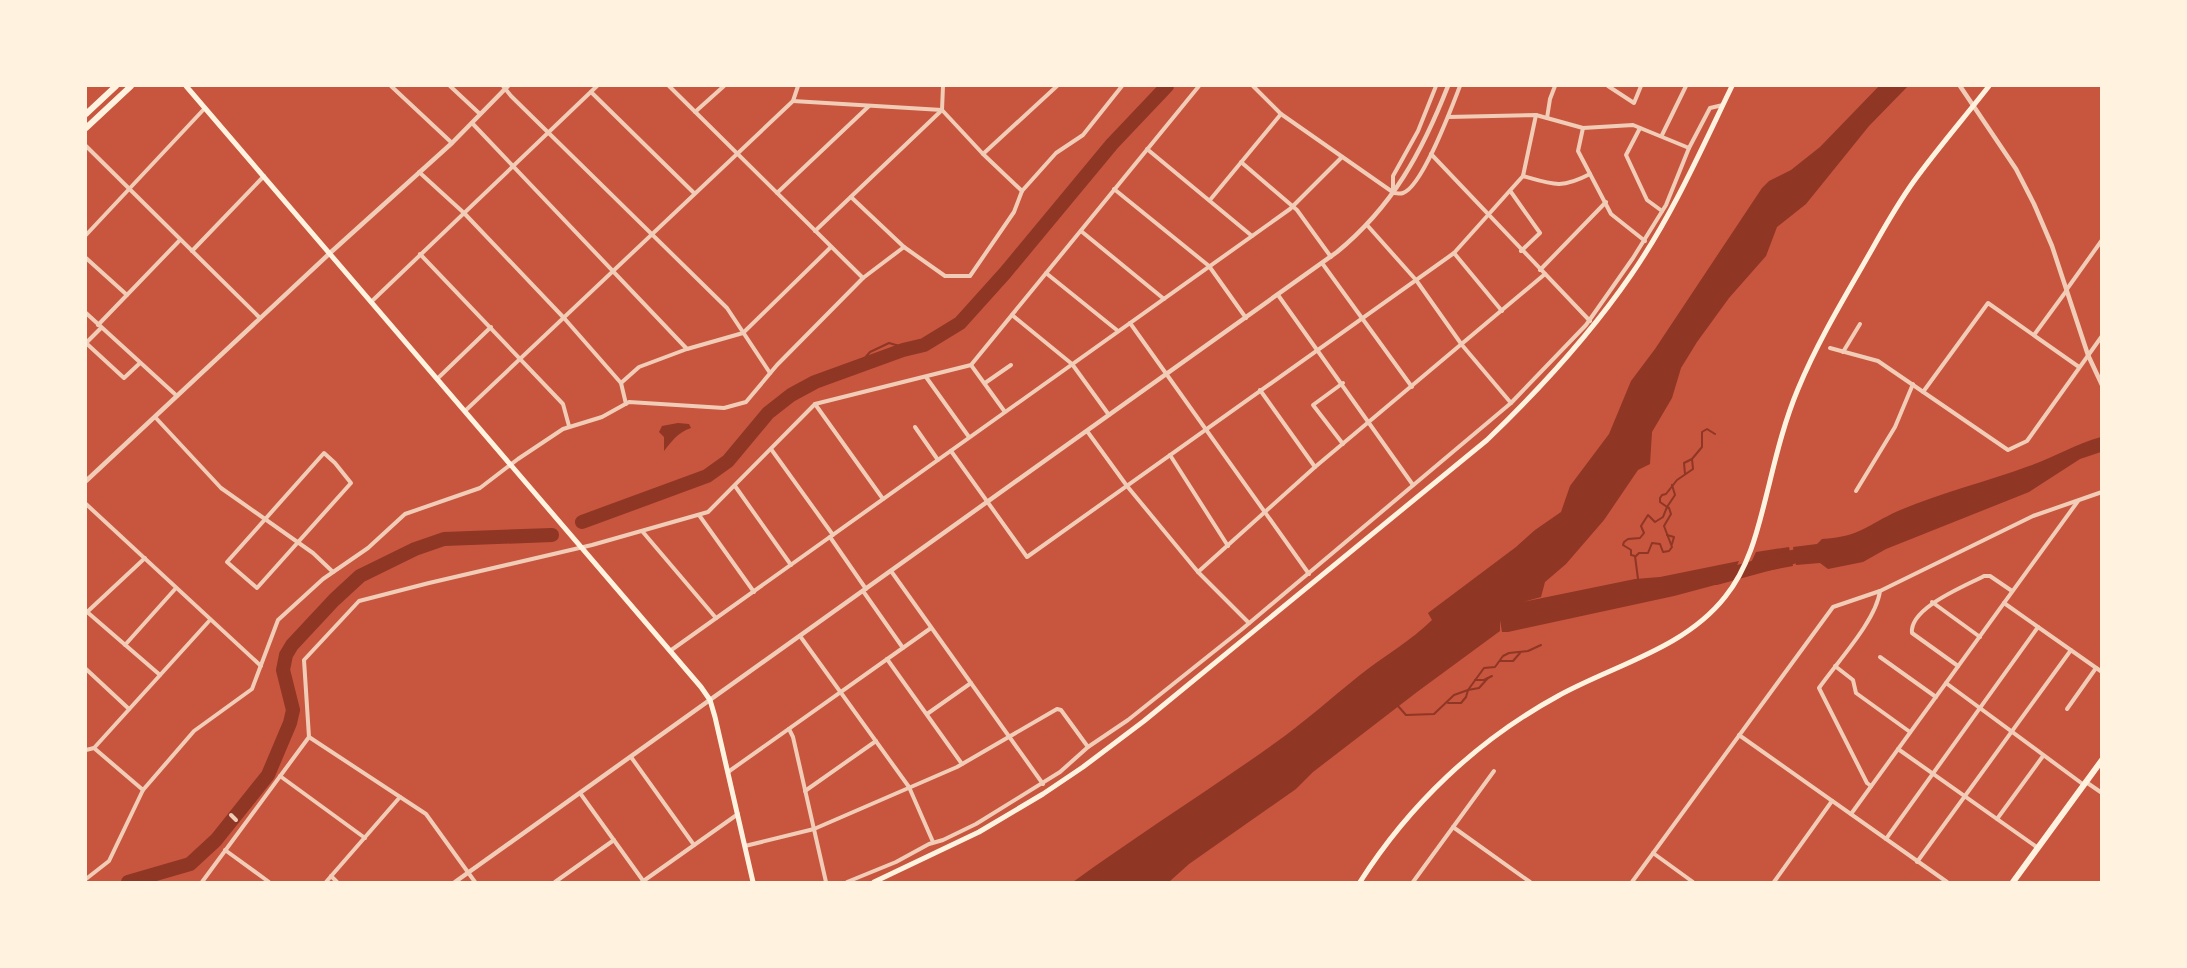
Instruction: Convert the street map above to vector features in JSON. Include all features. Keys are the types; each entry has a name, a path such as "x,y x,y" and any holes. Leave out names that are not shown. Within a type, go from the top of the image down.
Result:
{"highway":[{"path":"86,114 116,86"},
{"path":"86,128 131,86"},
{"path":"2014,880 2102,760"}],"main road":[{"path":"186,86 710,700 753,882"},
{"path":"874,882 928,858 986,828 1083,767 1144,721 1487,440 1529,400 1589,332 1631,274 1673,205 1732,86"},
{"path":"1360,882 1404,821 1437,784 1478,749 1556,696 1665,645 1703,621 1731,589 1752,546 1790,410 1824,334 1901,200 1989,86"}],"street":[{"path":"391,86 452,143"},
{"path":"450,86 480,114"},
{"path":"86,480 452,143 506,86 511,96 727,308 770,373"},
{"path":"371,302 597,86"},
{"path":"669,86 863,278"},
{"path":"695,112 724,86"},
{"path":"465,411 793,101 798,86"},
{"path":"815,231 942,110 943,86"},
{"path":"984,154 1057,86"},
{"path":"851,197 904,247 945,276 970,276 1014,212 1022,191 1056,153 1083,135 1122,86"},
{"path":"202,882 309,737 304,660 359,602 429,583 582,548 711,511 815,404 971,365 1199,86"},
{"path":"1252,86 1281,114 1394,193 1403,193 1411,187 1431,154 1460,86"},
{"path":"1394,193 1393,176 1415,137 1436,86"},
{"path":"455,882 1330,257 1366,225 1402,182 1423,145 1448,86"},
{"path":"1547,118 1555,86"},
{"path":"1608,86 1634,103 1641,86"},
{"path":"1662,135 1686,86"},
{"path":"1960,86 2026,187 2045,228 2088,355 2102,385"},
{"path":"591,92 694,194"},
{"path":"793,101 942,110 1022,191"},
{"path":"847,882 896,862 933,842 943,840 976,824 1060,772 1088,747 1128,720 1309,574 1511,403 1590,321 1645,241 1662,211 1689,148 1710,108 1723,105"},
{"path":"777,193 870,106"},
{"path":"86,235 205,107"},
{"path":"1210,200 1281,114"},
{"path":"1448,117 1536,115 1583,128 1633,125 1689,148"},
{"path":"951,451 1027,557 1454,253 1523,176 1536,115"},
{"path":"472,123 687,349"},
{"path":"1583,128 1578,151 1611,214 1645,241"},
{"path":"1640,128 1626,155 1647,200 1662,211"},
{"path":"86,146 260,318"},
{"path":"1147,149 1252,236"},
{"path":"1431,154 1590,321"},
{"path":"670,651 1293,206 1342,157"},
{"path":"1241,162 1293,206 1330,257"},
{"path":"419,172 464,213 564,318 621,383 626,404"},
{"path":"1523,176 1561,186 1574,183 1590,174"},
{"path":"192,251 264,176"},
{"path":"1114,189 1209,266 1246,318"},
{"path":"1511,192 1540,233 1521,250"},
{"path":"1198,572 1315,467 1502,312 1606,202"},
{"path":"1366,225 1416,280 1462,345 1511,403"},
{"path":"1080,231 1164,299"},
{"path":"140,363 124,378 86,343 127,295 180,240"},
{"path":"2034,335 2102,240"},
{"path":"621,383 639,367 687,349 743,333 831,247"},
{"path":"86,879 109,861 143,790 194,731 252,689 278,620 333,572 368,548 405,514 480,488 568,426 603,417 629,402 724,408 746,402 770,373 863,278 904,247"},
{"path":"1454,253 1502,312"},
{"path":"420,254 563,404 568,426"},
{"path":"86,258 127,295"},
{"path":"1322,263 1412,387"},
{"path":"1046,273 1118,331"},
{"path":"1278,295 1413,485"},
{"path":"1923,392 1988,303 2079,367"},
{"path":"86,313 177,396"},
{"path":"1012,315 1072,364 1109,415"},
{"path":"1130,323 1309,574"},
{"path":"1843,352 1860,324"},
{"path":"437,379 491,327"},
{"path":"1830,348 1878,361 2007,450 2027,441 2102,336"},
{"path":"971,365 1005,412"},
{"path":"985,383 1011,365"},
{"path":"926,377 969,437"},
{"path":"1342,383 1313,405 1343,444"},
{"path":"1856,491 1895,427 1912,384"},
{"path":"1260,390 1315,467"},
{"path":"815,404 883,499"},
{"path":"155,417 221,488 314,553 333,572"},
{"path":"915,427 938,460"},
{"path":"1087,431 1127,486 1198,572 1249,623"},
{"path":"771,449 831,536 903,648"},
{"path":"324,453 351,483 257,588 226,562 265,519 324,453"},
{"path":"1169,455 1228,546"},
{"path":"735,486 791,565"},
{"path":"1632,882 1833,607 1880,591 2004,529 2102,492"},
{"path":"1851,814 2078,501"},
{"path":"86,504 261,666"},
{"path":"699,515 754,592"},
{"path":"642,531 716,618"},
{"path":"145,558 86,612 160,675"},
{"path":"891,571 1043,784"},
{"path":"1958,666 1911,630 1927,606 1987,575 2012,591"},
{"path":"125,645 177,588"},
{"path":"1871,786 1867,783 1819,688 1871,616 1880,591"},
{"path":"1932,602 1980,637"},
{"path":"2004,603 2102,672"},
{"path":"86,750 94,748 210,620"},
{"path":"1886,838 2038,627"},
{"path":"728,772 931,628"},
{"path":"800,636 909,788 933,842"},
{"path":"1917,862 2071,650"},
{"path":"1880,657 1935,697"},
{"path":"887,659 962,764"},
{"path":"1835,666 1853,680 1856,693 1910,732"},
{"path":"2067,708 2096,668"},
{"path":"86,669 129,709"},
{"path":"927,714 971,683"},
{"path":"1946,683 2043,756 2102,793"},
{"path":"745,846 814,829 909,788 962,764 1059,708 1088,747"},
{"path":"789,729 826,882"},
{"path":"1739,735 1947,882"},
{"path":"309,737 426,814 475,882"},
{"path":"805,790 876,741"},
{"path":"94,748 143,790"},
{"path":"1898,749 2038,848"},
{"path":"1997,819 2043,756"},
{"path":"631,757 694,845"},
{"path":"1416,882 1494,771"},
{"path":"280,776 364,838"},
{"path":"580,793 643,882 738,814"},
{"path":"326,882 400,797"},
{"path":"1774,882 1832,801"},
{"path":"231,815 236,820"},
{"path":"1453,827 1530,882"},
{"path":"555,882 614,840"},
{"path":"225,850 269,882"},
{"path":"1653,853 1693,882"},
{"path":"331,876 337,882"},
{"path":"2014,880 2022,882"}],"shaded area":[{"path":"1879,86 1908,86 1869,126 1806,204 1777,227 1766,256 1729,298 1681,368 1672,398 1652,432 1650,464 1638,470 1604,520 1566,564 1545,582 1541,597 1523,602 1739,561 1730,581 1674,596 1508,632 1502,632 1500,620 1500,631 1313,772 1296,789 1189,864 1169,882 1073,882 1286,735 1360,675 1424,628 1432,620 1428,613 1561,512 1570,486 1609,434 1631,381 1655,349 1762,188 1769,181 1791,170 1820,147"},
{"path":"678,423 689,424 691,428 679,434 664,451 664,437 659,432 662,426"},
{"path":"2101,437 2101,452 2080,459 2029,492 1886,549 1863,562 1828,569 1820,563 1796,565 1793,547 1817,544 1822,539 1855,533 1898,511 2029,466"},
{"path":"1789,547 1793,566 1745,575 1756,552"}],"waterway":[{"path":"582,522 707,476 728,461 768,413 791,395 815,382 903,350 924,345 960,323 1005,273 1112,144 1167,86"},
{"path":"857,367 870,352 889,343 910,349"},
{"path":"1638,579 1635,556 1631,555 1631,550 1623,545 1624,542 1628,539 1640,538 1644,533 1641,526 1648,515 1655,522 1663,517 1667,507 1660,502 1660,498 1677,480 1693,469 1692,459 1702,447 1702,432 1707,429 1715,434"},
{"path":"1685,474 1684,463 1692,459"},
{"path":"1636,556 1639,553 1648,553 1652,543 1660,544 1663,552 1669,551 1672,547 1664,526 1671,514 1667,507 1675,495 1672,485"},
{"path":"128,882 190,864 216,840 268,775 290,723 293,710 283,670 286,655 292,645 334,600 360,576 415,549 444,539 552,535"},
{"path":"1667,535 1674,537 1672,544"},
{"path":"1716,578 1810,554"},
{"path":"1398,706 1406,715 1434,714 1454,695 1468,690 1484,668 1495,667 1503,656 1509,653 1528,651 1541,645"},
{"path":"1500,661 1513,661 1520,653"},
{"path":"1475,680 1484,680 1492,676"},
{"path":"1448,703 1461,703 1468,690 1479,688 1488,678"}]}
